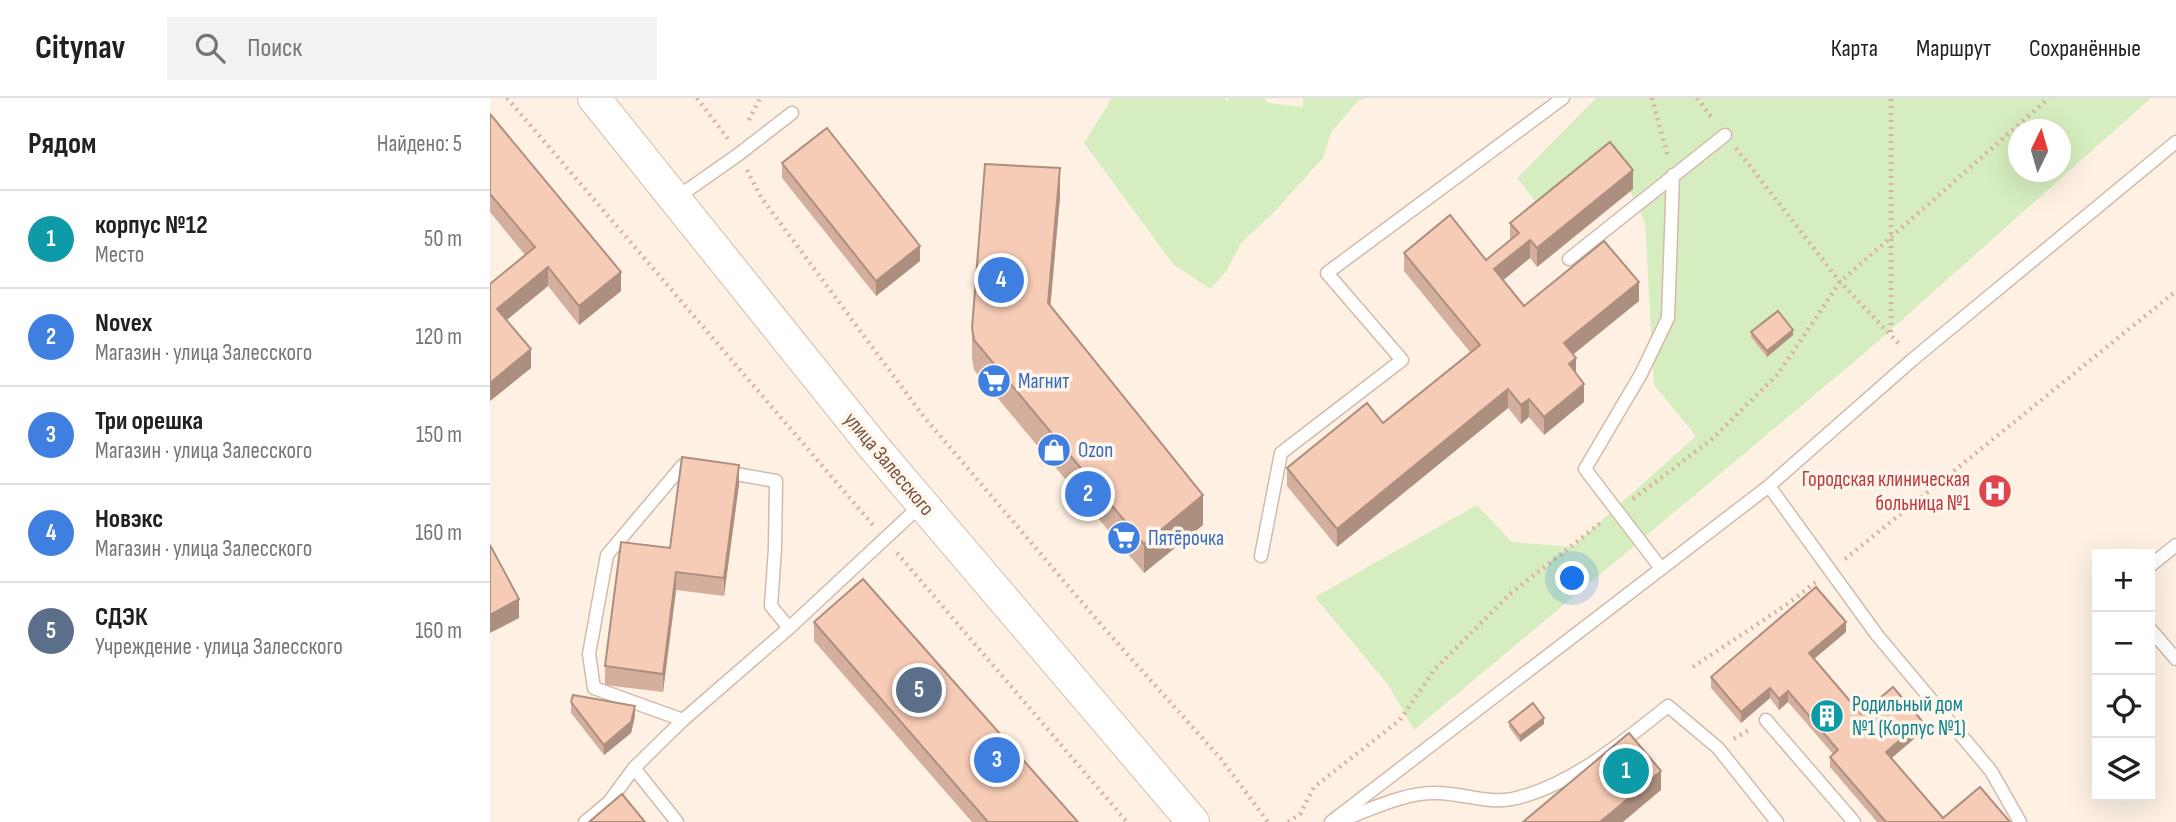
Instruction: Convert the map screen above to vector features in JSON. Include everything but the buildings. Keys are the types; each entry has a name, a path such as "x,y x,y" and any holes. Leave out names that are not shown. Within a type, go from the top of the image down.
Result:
{"main road":[{"name":"улица Залесского","path":"594,98 922,505 1193,822"}],"lane":[{"path":"1261,556 1281,453 1402,360 1327,273 1563,98"},
{"path":"675,199 792,113"},
{"path":"1569,259 1725,135"},
{"path":"1333,822 1769,485 1912,360 2176,142"},
{"path":"1660,567 1585,468 1641,374 1668,318 1673,175"},
{"path":"683,720 594,688 589,654 607,555 683,465 776,481 771,606 789,628"},
{"path":"1769,485 1829,572 1877,635 1991,771 2020,822"},
{"path":"586,822 609,802 634,768 683,720 789,628 922,505"},
{"path":"2155,562 2176,545"},
{"path":"2155,635 2176,659"},
{"path":"1333,822 1413,794 1437,793 1508,800 1545,790 1611,749 1668,706 1718,748 1777,822"},
{"path":"1766,720 1854,822"},
{"path":"634,768 677,822"}],"path":[{"path":"507,98 1127,822"},
{"path":"697,98 739,154 761,197 924,417 1103,627 1221,759 1268,822"},
{"path":"1653,98 1673,175"},
{"path":"1697,98 1840,282 1891,333 1912,360"},
{"path":"1891,98 1891,333"},
{"path":"1288,822 1300,814 1314,787 1400,720 1434,670 1510,594 1711,440 1777,374 1840,282 2049,98"},
{"path":"1693,667 1786,605 1829,572 2176,291"},
{"path":"1718,748 1766,720"}],"green space":[{"path":"1112,98 1225,98 1228,101 1229,98 1264,98 1267,103 1303,107 1303,98 1367,98 1359,100 1331,132 1323,158 1274,212 1241,243 1226,272 1210,289 1173,264 1084,143"},
{"path":"1596,98 2151,98 2071,169 2071,119 2008,119 2008,182 2057,182 1867,351 1414,730 1389,686 1315,597 1477,505 1512,542 1572,547 1696,436 1654,385 1645,223 1611,151 1536,202 1517,178"}],"place":[{"name":"Новэкс","path":"1001,280"},
{"name":"Магнит","path":"994,381"},
{"name":"Ozon","path":"1054,450"},
{"name":"Городская клиническая больница №1","path":"1995,491"},
{"name":"Novex","path":"1088,494"},
{"name":"Пятёрочка","path":"1124,538"},
{"name":"СДЭК","path":"919,690"},
{"name":"Родильный дом №1 (Корпус №1)","path":"1827,716"},
{"name":"Три орешка","path":"997,760"},
{"name":"корпус №12","path":"1626,771"}]}
